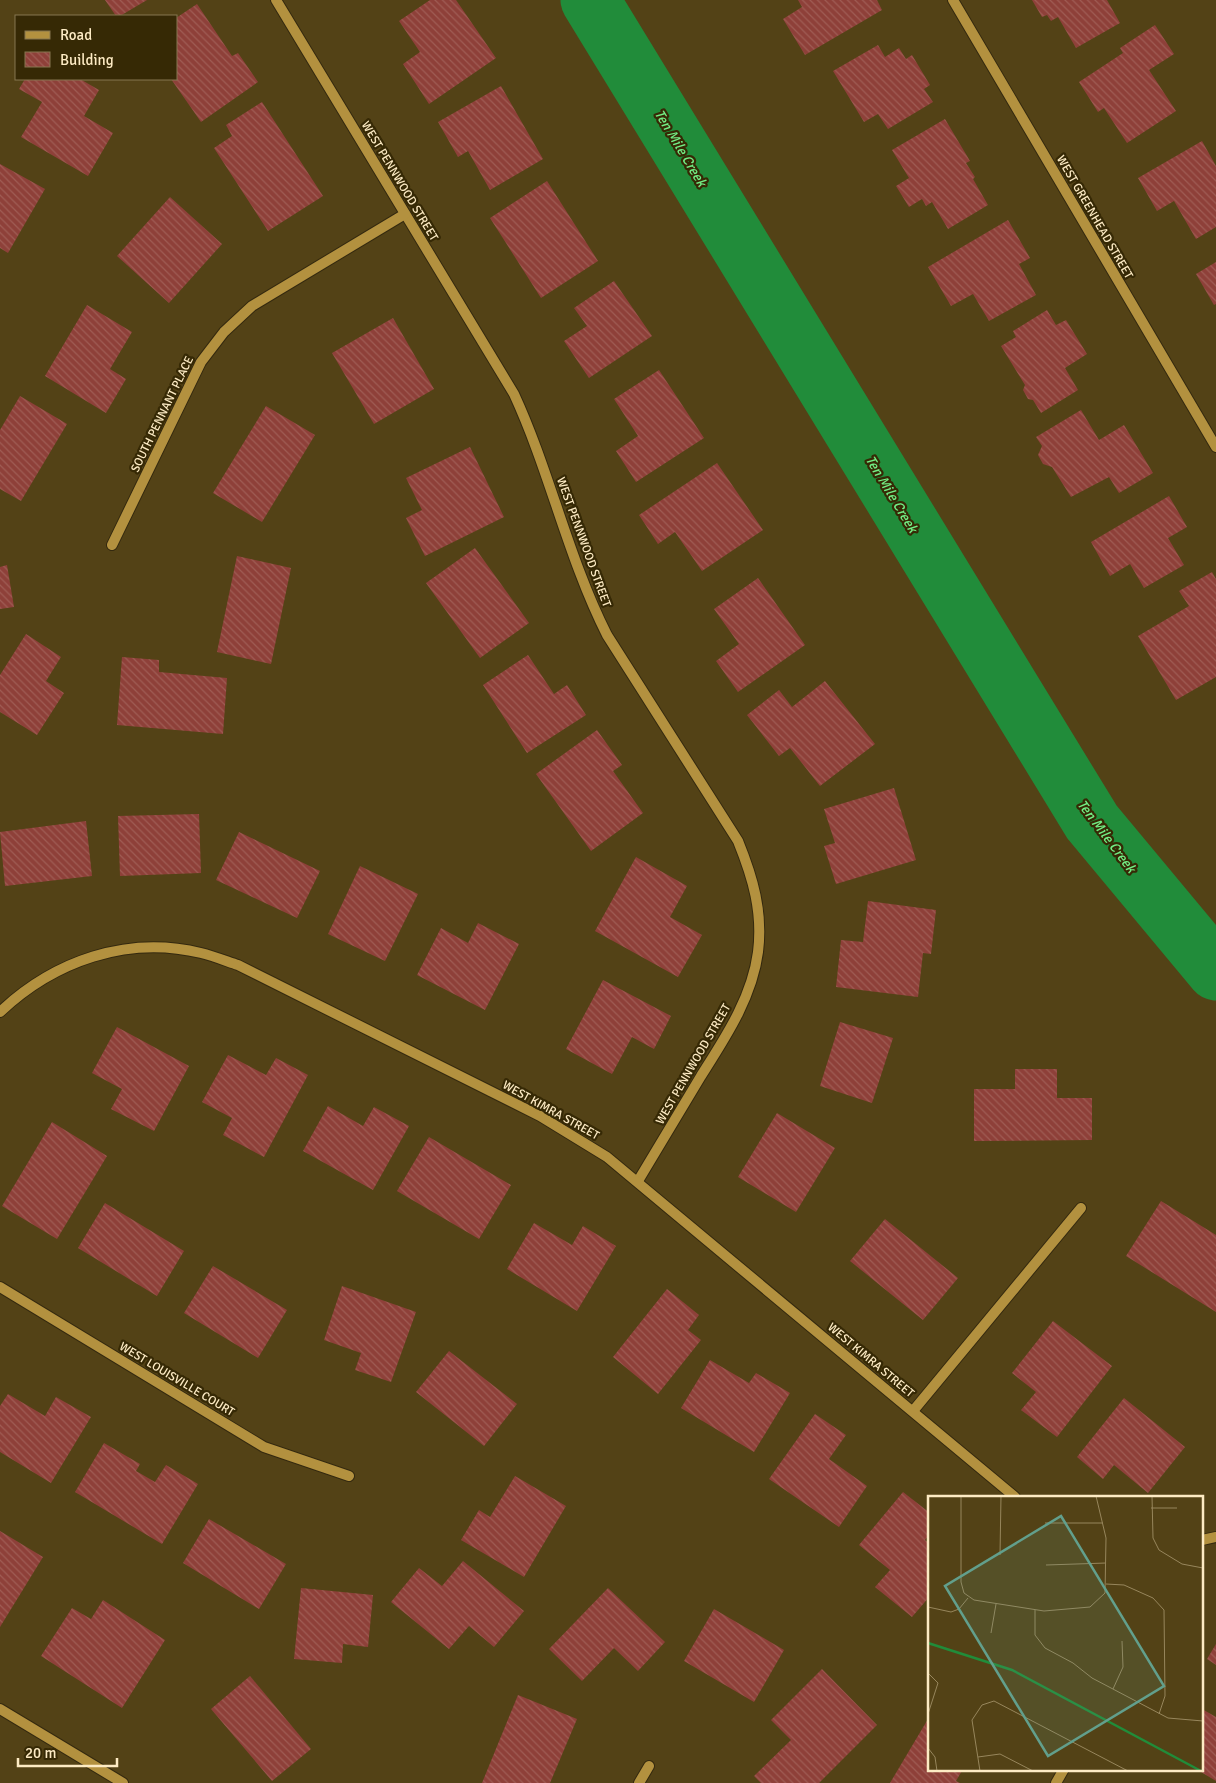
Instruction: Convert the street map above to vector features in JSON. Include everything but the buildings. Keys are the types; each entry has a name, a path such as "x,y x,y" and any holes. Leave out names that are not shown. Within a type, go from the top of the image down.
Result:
{"street":[{"name":"WEST PENNWOOD STREET","path":"276,0 514,394 530,428 589,600 607,634 738,841 753,877 759,915 758,944 749,990 733,1025 638,1181"},
{"name":"WEST GREENHEAD STREET","path":"953,0 1216,447"},
{"name":"SOUTH PENNANT PLACE","path":"112,545 201,362 224,332 252,306 405,214"},
{"name":"WEST KIMRA STREET","path":"0,1012 20,993 53,971 88,957 125,949 163,947 201,953 238,965 540,1116 607,1157 1013,1496"},
{"path":"913,1411 1081,1208"},
{"name":"WEST LOUISVILLE COURT","path":"0,1288 264,1447 349,1476"},
{"path":"0,1709 123,1783"},
{"path":"638,1783 649,1766"},
{"path":"1056,1783 1063,1770"}],"waterway":[{"name":"Ten Mile Creek","path":"590,0 1092,822 1216,971"}]}
